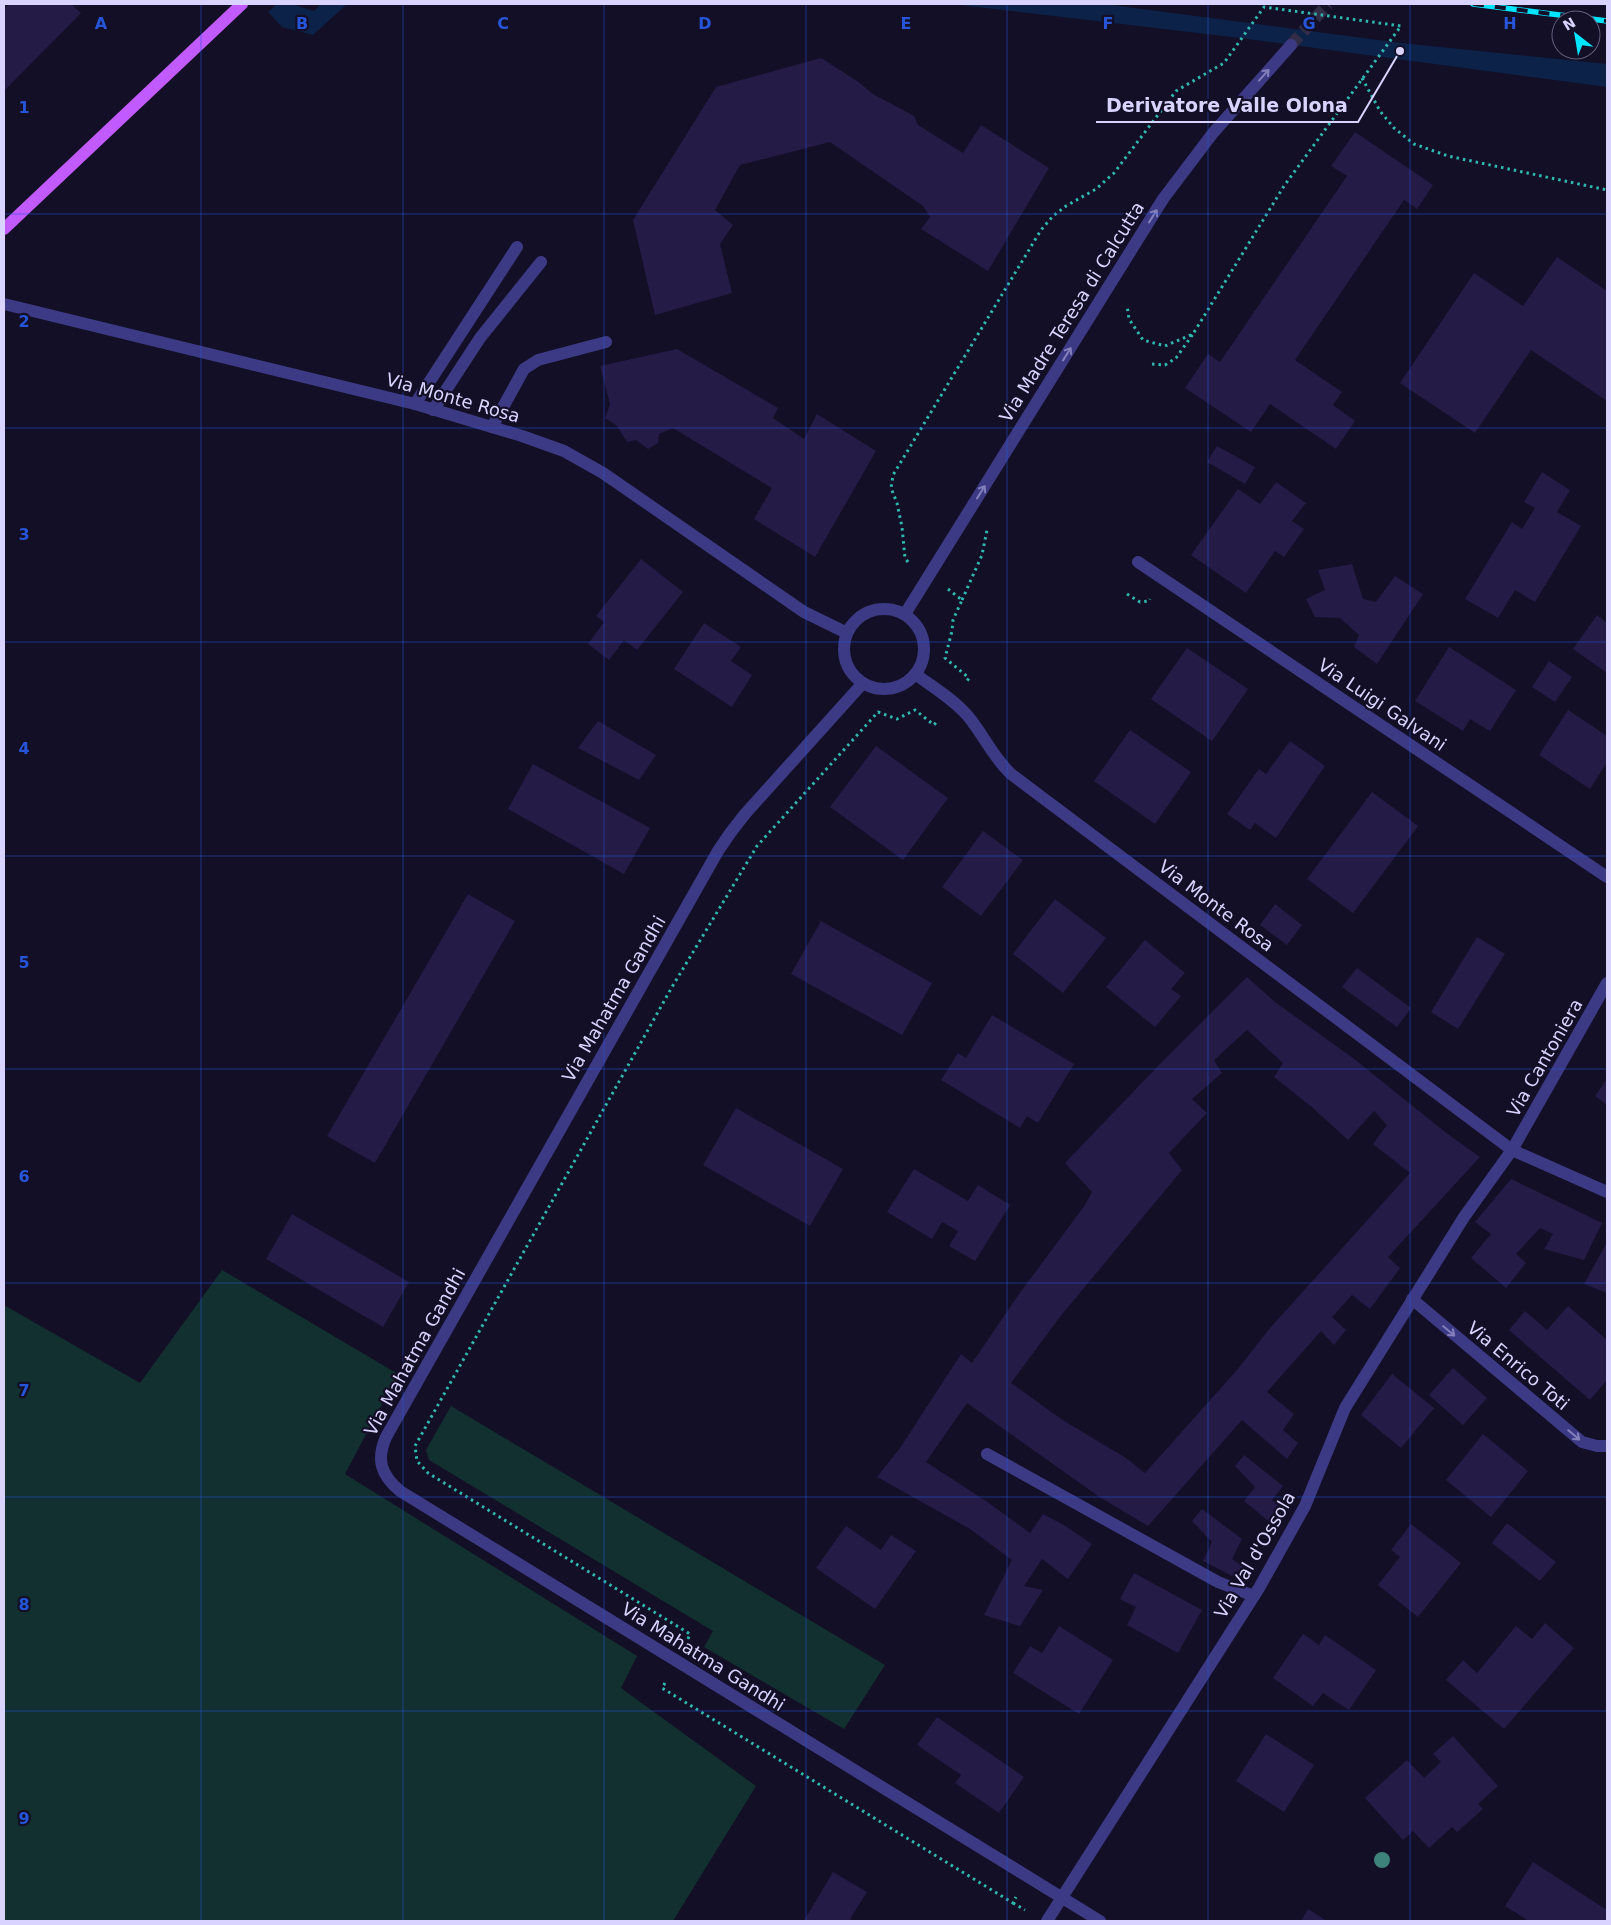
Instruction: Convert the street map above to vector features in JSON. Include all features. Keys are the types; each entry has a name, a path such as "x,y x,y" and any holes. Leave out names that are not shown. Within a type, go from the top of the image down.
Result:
{"main road":[{"path":"4,228 242,4"}],"street":[{"name":"Via Madre Teresa di Calcutta","path":"905,614 1162,199 1213,133 1291,45"},
{"path":"414,404 517,247"},
{"path":"433,410 480,338 541,262"},
{"name":"Via Monte Rosa","path":"4,304 414,404 564,451 603,473 804,612 846,633"},
{"path":"492,427 524,369 538,360 606,342"},
{"name":"Via Luigi Galvani","path":"1138,562 1607,877"},
{"path":"878,609 892,609 905,614 915,623 922,635 924,649 922,662 916,674 896,687 885,689 873,688 863,683 854,676 847,666 843,644 846,633 854,621 865,613 878,609"},
{"name":"Via Monte Rosa","path":"916,674 966,714 999,762 1011,774 1512,1150 1607,1192"},
{"name":"Via Mahatma Gandhi","path":"863,683 745,814 730,832 718,851 386,1437 381,1448 380,1460 390,1483 400,1492 1100,1921"},
{"name":"Via Cantoniera","path":"1512,1150 1607,983"},
{"name":"Via Val d'Ossola","path":"1047,1921 1254,1596 1305,1506 1345,1408 1464,1217 1512,1150"},
{"name":"Via Enrico Toti","path":"1412,1300 1582,1442 1597,1446 1607,1446"},
{"path":"987,1454 1218,1582 1254,1596"}],"path":[{"path":"1028,1877 1013,1903 662,1688 690,1634 428,1473 418,1461 415,1446 662,1004 757,846 878,712 897,719 915,710 934,724 969,678 945,658 953,620 962,600 929,576 911,566 905,558 902,527 891,488 893,475 1041,230 1053,216 1066,206 1096,189 1114,173 1176,91 1224,63 1240,38 1264,7 1401,26 1284,186 1193,334 1176,358 1165,365 1152,364"},
{"path":"1362,78 1380,111 1394,128 1414,144 1448,156 1607,190"},
{"path":"1126,300 1129,318 1143,340 1166,346 1193,334"}],"green space":[{"path":"222,1270 398,1374 345,1474 637,1656 621,1688 756,1786 673,1921 4,1921 4,1305 140,1383"},
{"path":"451,1406 885,1665 844,1729 704,1647 713,1631 429,1460 426,1450"}],"water":[{"path":"277,4 291,4 314,11 321,4 347,4 313,35 282,27 268,12"},
{"path":"952,4 1104,4 1401,43 1551,58 1551,60 1607,64 1607,87 1240,38"}],"building":[{"path":"9,4 71,4 81,13 4,91 4,9"},
{"path":"821,58 857,81 873,94 914,116 918,125 963,153 981,125 1049,168 988,271 921,229 930,217 923,206 830,142 740,165 715,210 733,225 720,244 732,293 655,315 633,220 716,87"},
{"path":"1355,132 1433,185 1417,209 1404,200 1295,360 1342,392 1333,405 1355,421 1336,449 1270,404 1251,432 1185,388 1208,354 1220,362 1347,176 1331,166"},
{"path":"1557,257 1607,291 1607,401 1531,350 1475,433 1400,383 1474,273 1523,306"},
{"path":"677,349 778,408 773,418 804,439 817,414 876,451 815,557 754,519 772,488 673,428 659,434 658,443 648,449 636,440 627,442 617,426 605,418 610,404 600,366"},
{"path":"1217,446 1255,467 1245,484 1207,462"},
{"path":"1542,472 1570,490 1557,512 1581,526 1535,602 1515,590 1498,618 1465,599 1512,522 1522,529 1535,508 1524,502"},
{"path":"1276,482 1306,503 1292,521 1304,529 1284,557 1275,551 1246,593 1191,555 1238,489 1260,504"},
{"path":"641,559 683,592 637,650 624,640 609,660 588,644 604,622 596,616"},
{"path":"1352,564 1363,599 1376,602 1395,576 1423,594 1377,664 1354,647 1359,635 1340,618 1315,617 1306,599 1325,590 1318,570"},
{"path":"1597,615 1607,623 1607,673 1573,649"},
{"path":"704,623 741,647 731,661 752,675 732,707 674,669"},
{"path":"1449,647 1516,690 1490,731 1470,719 1463,731 1415,701"},
{"path":"1187,648 1248,689 1212,741 1151,699"},
{"path":"1549,661 1572,677 1555,702 1532,687"},
{"path":"1568,710 1607,736 1607,762 1590,789 1539,755"},
{"path":"598,721 656,755 639,780 578,748"},
{"path":"1130,730 1191,772 1155,824 1094,781"},
{"path":"1290,741 1325,766 1276,838 1255,823 1250,830 1227,814 1259,769 1266,774"},
{"path":"876,746 948,798 903,860 830,807"},
{"path":"533,764 650,828 624,874 508,809"},
{"path":"1372,792 1418,826 1353,913 1307,879"},
{"path":"983,831 1023,860 981,916 942,887"},
{"path":"468,894 515,921 375,1163 327,1136"},
{"path":"1055,899 1106,938 1063,993 1013,954"},
{"path":"1275,904 1302,925 1287,945 1260,925"},
{"path":"821,921 932,983 902,1035 791,974"},
{"path":"1477,937 1505,954 1458,1029 1431,1012"},
{"path":"1145,940 1185,973 1171,989 1181,996 1155,1027 1106,987"},
{"path":"1357,968 1411,1008 1397,1027 1342,987"},
{"path":"1247,977 1275,1002 1353,1058 1445,1132 1480,1157 1388,1257 1400,1268 1370,1309 1352,1295 1332,1317 1346,1330 1334,1345 1321,1331 1267,1392 1294,1414 1283,1430 1298,1443 1287,1459 1242,1420 1148,1526 1098,1496 967,1403 926,1462 986,1501 1030,1533 1043,1514 1064,1525 1092,1544 1068,1579 1042,1559 1024,1586 1043,1590 1020,1626 984,1615 1012,1560 970,1529 877,1477 900,1448 961,1354 972,1363 1019,1294 1085,1205 1092,1192 1065,1163","holes":["1247,1030 1283,1063 1274,1077 1313,1108 1348,1140 1374,1111 1387,1125 1373,1144 1410,1173 1270,1328 1237,1370 1145,1473 1126,1458 1061,1419 1011,1383 1059,1318 1182,1170 1169,1153 1207,1113 1192,1099 1222,1073 1214,1060"]},
{"path":"992,1015 1074,1064 1038,1123 1027,1116 1020,1128 941,1080 958,1053 966,1058"},
{"path":"1607,1079 1607,1105 1595,1096"},
{"path":"736,1108 843,1169 810,1226 703,1165"},
{"path":"914,1169 968,1201 978,1185 1010,1205 975,1261 949,1246 958,1231 942,1222 932,1239 887,1212"},
{"path":"1511,1179 1602,1223 1584,1260 1544,1249 1553,1234 1540,1228 1516,1254 1526,1263 1506,1288 1471,1258 1491,1234 1475,1222"},
{"path":"292,1214 409,1282 383,1327 266,1259"},
{"path":"1607,1242 1607,1293 1584,1284"},
{"path":"1568,1306 1607,1340 1607,1380 1590,1400 1509,1330 1525,1311 1547,1330"},
{"path":"1453,1368 1487,1398 1463,1425 1429,1395"},
{"path":"1392,1374 1434,1408 1401,1448 1361,1415"},
{"path":"1483,1434 1528,1471 1491,1517 1446,1480"},
{"path":"1244,1455 1283,1486 1272,1500 1283,1510 1272,1524 1244,1501 1255,1487 1235,1466"},
{"path":"1202,1509 1242,1539 1232,1559 1245,1568 1238,1579 1203,1561 1212,1542 1192,1521"},
{"path":"1507,1523 1556,1562 1540,1581 1492,1543"},
{"path":"1411,1524 1461,1563 1418,1617 1378,1585 1400,1557 1391,1550"},
{"path":"846,1526 881,1550 891,1535 916,1551 875,1609 816,1568"},
{"path":"1134,1573 1202,1610 1178,1653 1127,1625 1136,1607 1120,1599"},
{"path":"1545,1623 1574,1648 1504,1729 1446,1680 1463,1660 1477,1673 1516,1626 1532,1639"},
{"path":"1059,1626 1113,1660 1079,1714 1013,1673 1030,1646 1042,1653"},
{"path":"1303,1634 1319,1645 1325,1635 1376,1670 1349,1710 1323,1693 1313,1706 1273,1678"},
{"path":"937,1717 1024,1777 999,1813 955,1783 961,1775 917,1745"},
{"path":"1266,1734 1314,1765 1284,1812 1236,1781"},
{"path":"1453,1736 1498,1786 1478,1804 1483,1809 1457,1832 1452,1827 1429,1848 1413,1831 1403,1840 1365,1798 1407,1760 1424,1778 1441,1762 1433,1754"},
{"path":"1533,1862 1607,1910 1607,1921 1529,1921 1505,1906"},
{"path":"833,1872 867,1892 850,1919 854,1921 804,1921"},
{"path":"1308,1909 1327,1921 1301,1921"}],"tunnel":[{"path":"1291,45 1328,4"}],"railway":[{"path":"1473,4 1607,21"}],"place":[{"name":"Derivatore Valle Olona","path":"1400,51"}]}
